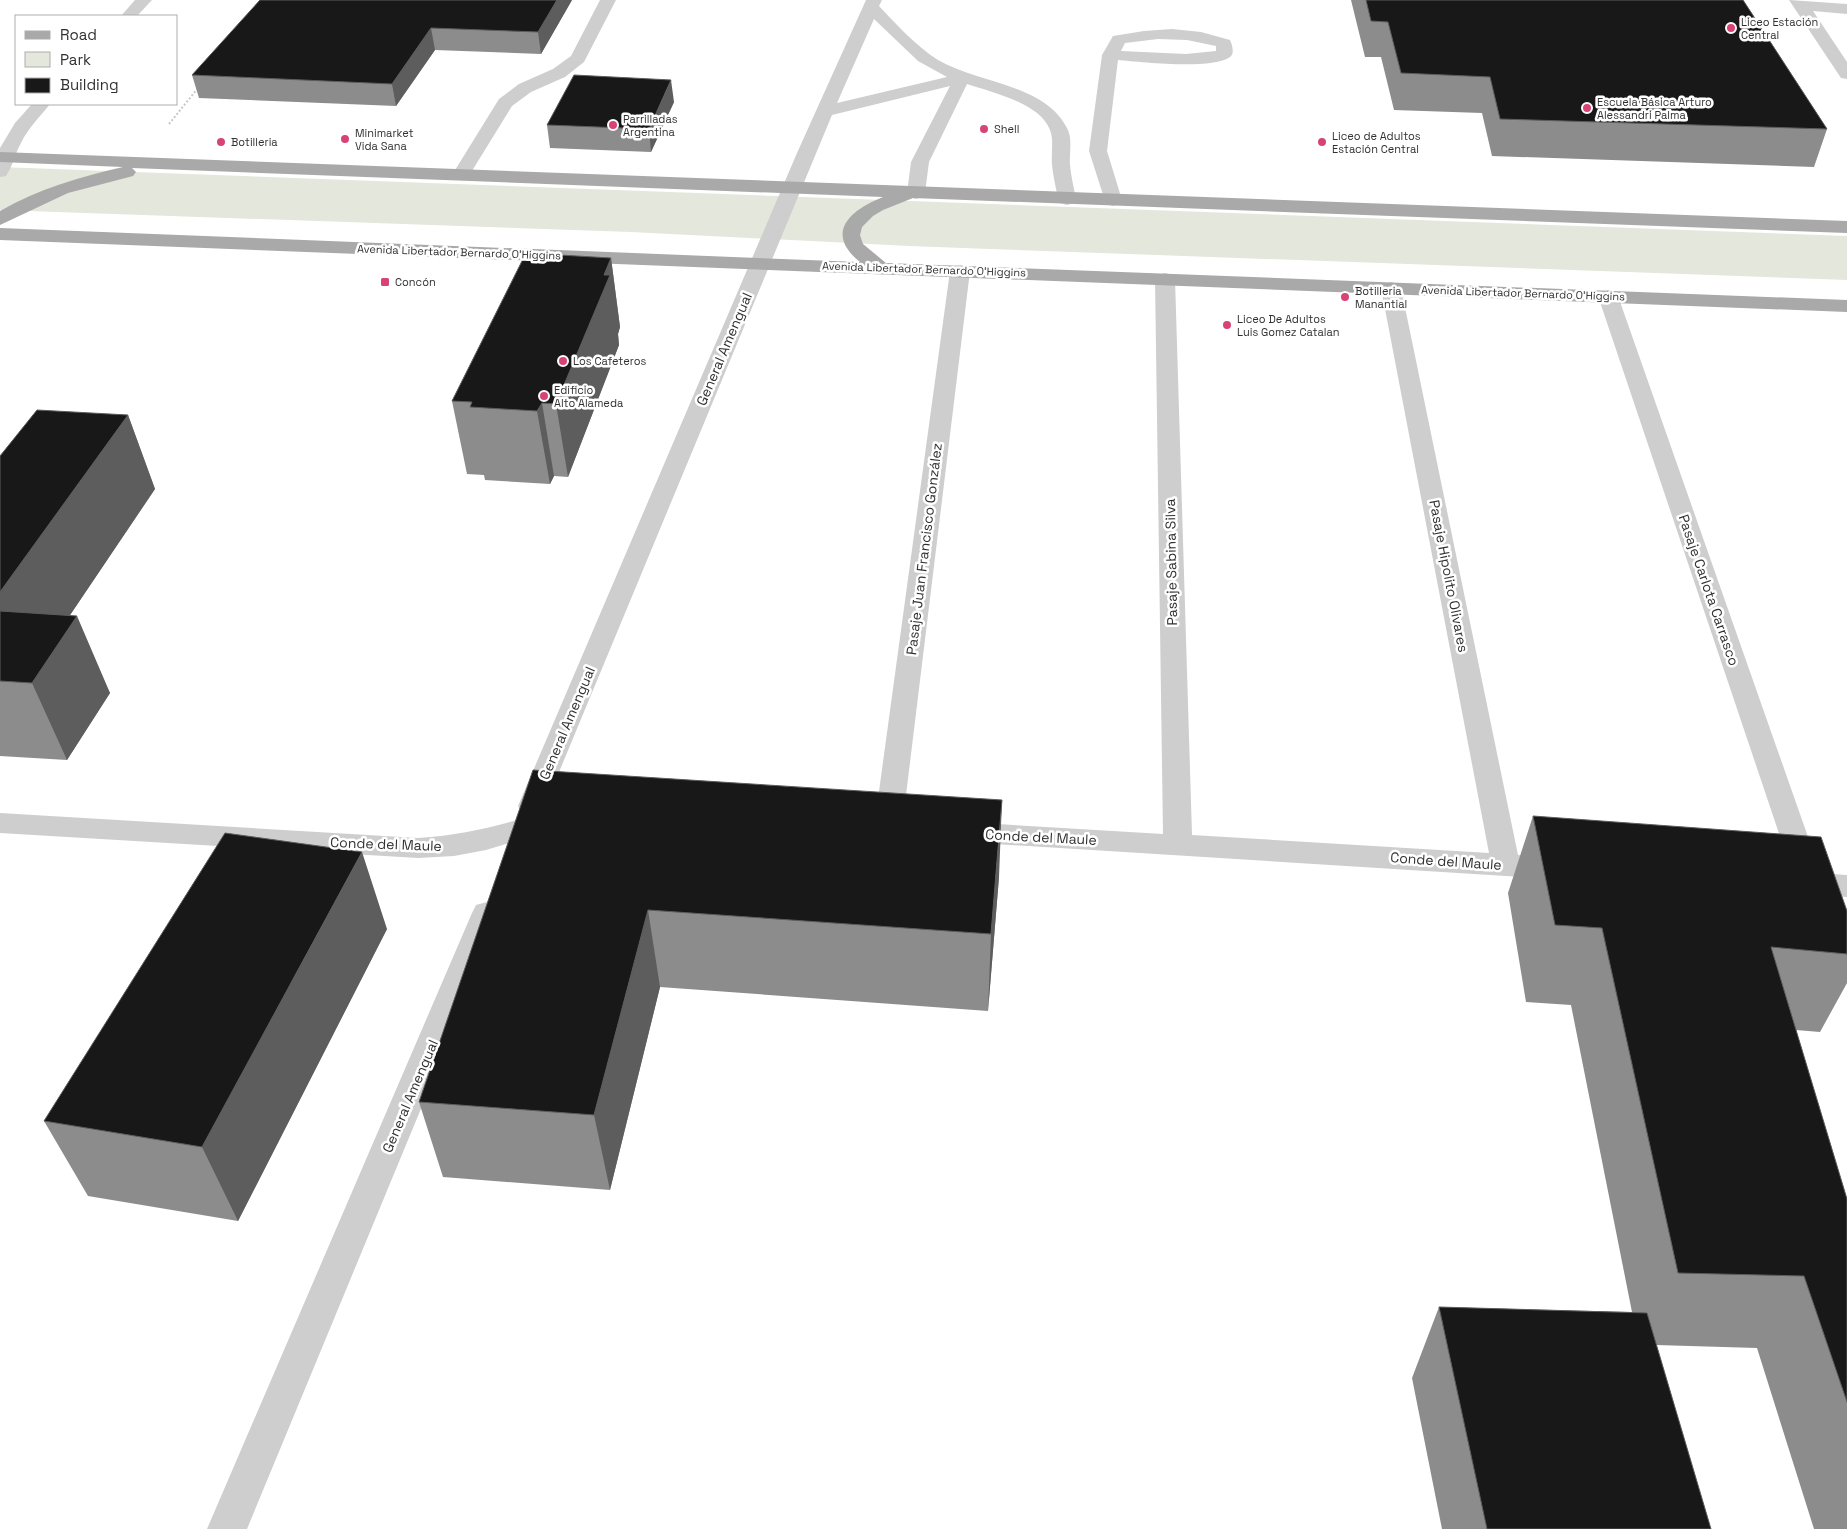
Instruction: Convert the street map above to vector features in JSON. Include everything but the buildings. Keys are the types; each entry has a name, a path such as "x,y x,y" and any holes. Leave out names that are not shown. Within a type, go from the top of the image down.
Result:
{"main road":[{"path":"1,162 136,163 1847,227"},
{"path":"0,219 32,201 79,183 130,171 183,166"},
{"path":"881,268 860,252 854,244 851,232 853,227 861,216 875,207 916,193"},
{"name":"Avenida Libertador Bernardo O'Higgins","path":"0,234 1847,306"}],"street":[{"path":"129,15 144,0"},
{"path":"461,175 505,102 525,88 559,73 578,59 608,0"},
{"path":"1799,3 1847,9"},
{"path":"1799,3 1847,74"},
{"path":"872,4 892,29 932,63 962,78 1023,98 1046,112 1060,128 1061,166 1068,199"},
{"name":"General Amengual","path":"507,864 760,263 872,4"},
{"path":"1110,54 1200,59 1217,58 1224,54 1224,43 1206,37 1149,34 1119,39 1110,54 1098,150 1113,200"},
{"path":"826,111 962,78"},
{"path":"916,193 920,162 962,78"},
{"path":"1,162 20,129 40,105"},
{"name":"Pasaje Juan Francisco González","path":"888,828 960,271"},
{"name":"Pasaje Sabina Silva","path":"1164,279 1178,845"},
{"name":"Pasaje Hipolito Olivares","path":"1391,288 1506,865"},
{"name":"Pasaje Carlota Carrasco","path":"1608,296 1810,884"},
{"name":"Conde del Maule","path":"0,823 418,848 454,846 486,840 576,815"},
{"name":"Conde del Maule","path":"859,826 1584,870"},
{"path":"1771,881 1847,886"},
{"name":"General Amengual","path":"228,1529 496,891"}],"path":[{"path":"136,163 204,81"}],"green space":[{"path":"0,167 1847,236 1847,280 909,246 631,232 0,210"}],"place":[{"name":"Liceo Estación Central","path":"1731,28"},
{"name":"Escuela Básica Arturo Alessandri Palma","path":"1587,108"},
{"name":"Parrilladas Argentina","path":"613,125"},
{"name":"Shell","path":"984,129"},
{"name":"Minimarket Vida Sana","path":"345,139"},
{"name":"Botilleria","path":"221,142"},
{"name":"Liceo de Adultos Estación Central","path":"1322,142"},
{"name":"Concón","path":"385,282"},
{"name":"Botilleria Manantial","path":"1345,297"},
{"name":"Liceo De Adultos Luis Gomez Catalan","path":"1227,325"},
{"name":"Los Cafeteros","path":"563,361"},
{"name":"Edificio Alto Alameda","path":"544,396"}]}
